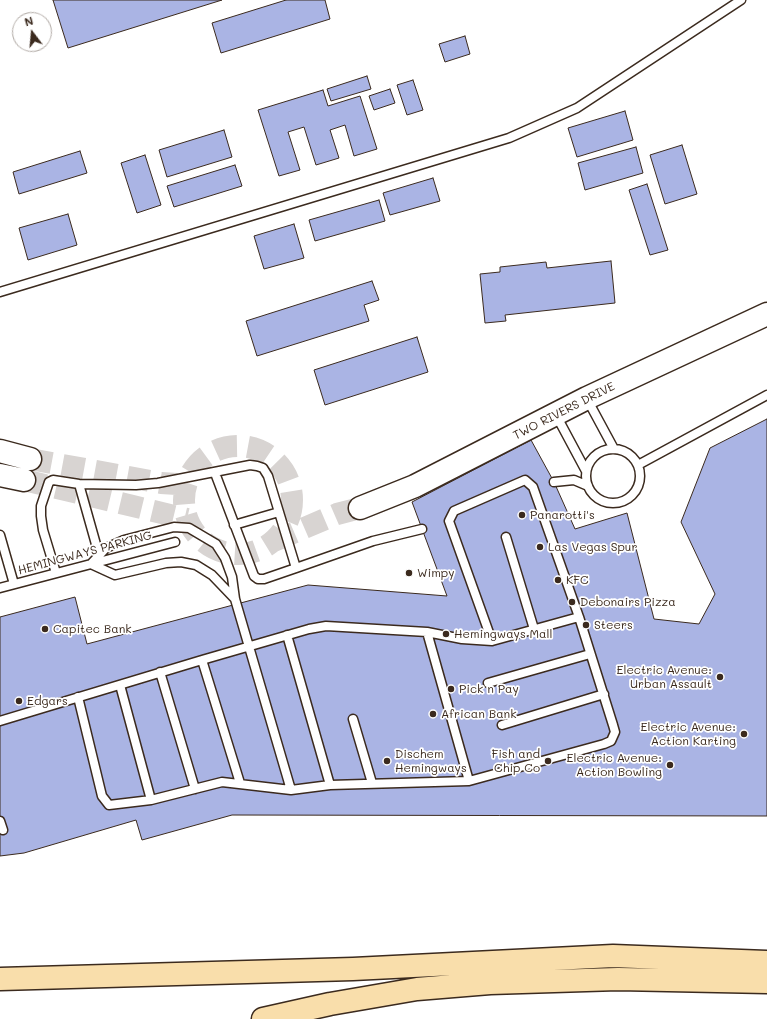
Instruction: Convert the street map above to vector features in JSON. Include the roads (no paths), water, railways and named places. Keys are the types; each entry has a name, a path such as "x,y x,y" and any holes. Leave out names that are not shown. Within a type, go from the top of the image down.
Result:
{"highway":[{"path":"0,979 353,969 613,956 767,962"},
{"path":"263,1019 330,1004 417,989 490,983 618,979 767,982"}],"main road":[{"name":"TWO RIVERS DRIVE","path":"360,508 415,486 587,398 767,314"},
{"path":"0,451 30,458"},
{"path":"0,475 24,480"}],"lane":[{"path":"0,292 509,138 577,108 741,0"},
{"path":"638,466 767,395"},
{"path":"587,398 614,449"},
{"path":"556,415 586,471 588,486 592,493 604,502 612,503 627,499 637,488 640,473 638,466 628,454 614,449 599,453 588,464 586,471"},
{"path":"56,573 42,523 41,506 50,481 55,480 79,484 114,486 158,484 250,465 263,468 268,476 296,568"},
{"path":"215,473 250,569 258,579 264,579 373,541 422,529"},
{"path":"78,697 102,796 106,802 115,806 151,800 222,782 291,790 330,785 469,781 611,741 614,732 604,694 579,617 533,487 525,480 454,511 449,521 492,641"},
{"path":"554,482 574,480 588,486"},
{"path":"79,484 99,555"},
{"path":"234,525 279,512"},
{"path":"235,599 212,575 196,565 181,562 166,563 115,575 91,564 106,548 124,540 174,526 188,528 216,544 225,558 232,577 235,599 291,790"},
{"path":"0,535 14,584"},
{"path":"506,538 534,629"},
{"name":"HEMINGWAYS PARKING","path":"0,588 175,542"},
{"path":"0,721 160,672 287,635 326,626 426,632 462,639 492,641 579,617"},
{"path":"426,632 469,781"},
{"path":"287,635 330,785"},
{"path":"488,683 590,654"},
{"path":"202,660 240,783"},
{"path":"160,672 195,789"},
{"path":"120,684 151,800"},
{"path":"502,725 604,694"},
{"path":"353,719 372,784"},
{"path":"0,821 3,830"}],"tunnel":[{"path":"238,446 259,450 276,462 288,479 292,500 288,521 276,538 259,550 238,554 217,550 200,538 188,521 184,500 188,479 200,462 217,450 238,446"},
{"path":"30,459 161,483 177,484"},
{"path":"24,480 187,519"},
{"path":"274,541 337,514 360,508"}],"place":[{"name":"Panarotti's","path":"522,515"},
{"name":"Las Vegas Spur","path":"540,547"},
{"name":"Wimpy","path":"409,573"},
{"name":"KFC","path":"558,580"},
{"name":"Debonairs Pizza","path":"572,602"},
{"name":"Steers","path":"586,625"},
{"name":"Capitec Bank","path":"45,629"},
{"name":"Hemingways Mall","path":"446,634"},
{"name":"Electric Avenue: Urban Assault","path":"720,677"},
{"name":"Pick n Pay","path":"451,689"},
{"name":"Edgars","path":"19,701"},
{"name":"African Bank","path":"433,714"},
{"name":"Electric Avenue: Action Karting","path":"744,734"},
{"name":"Dischem Hemingways","path":"387,761"},
{"name":"Fish and Chip Co","path":"548,761"},
{"name":"Electric Avenue: Action Bowling","path":"670,765"}]}
